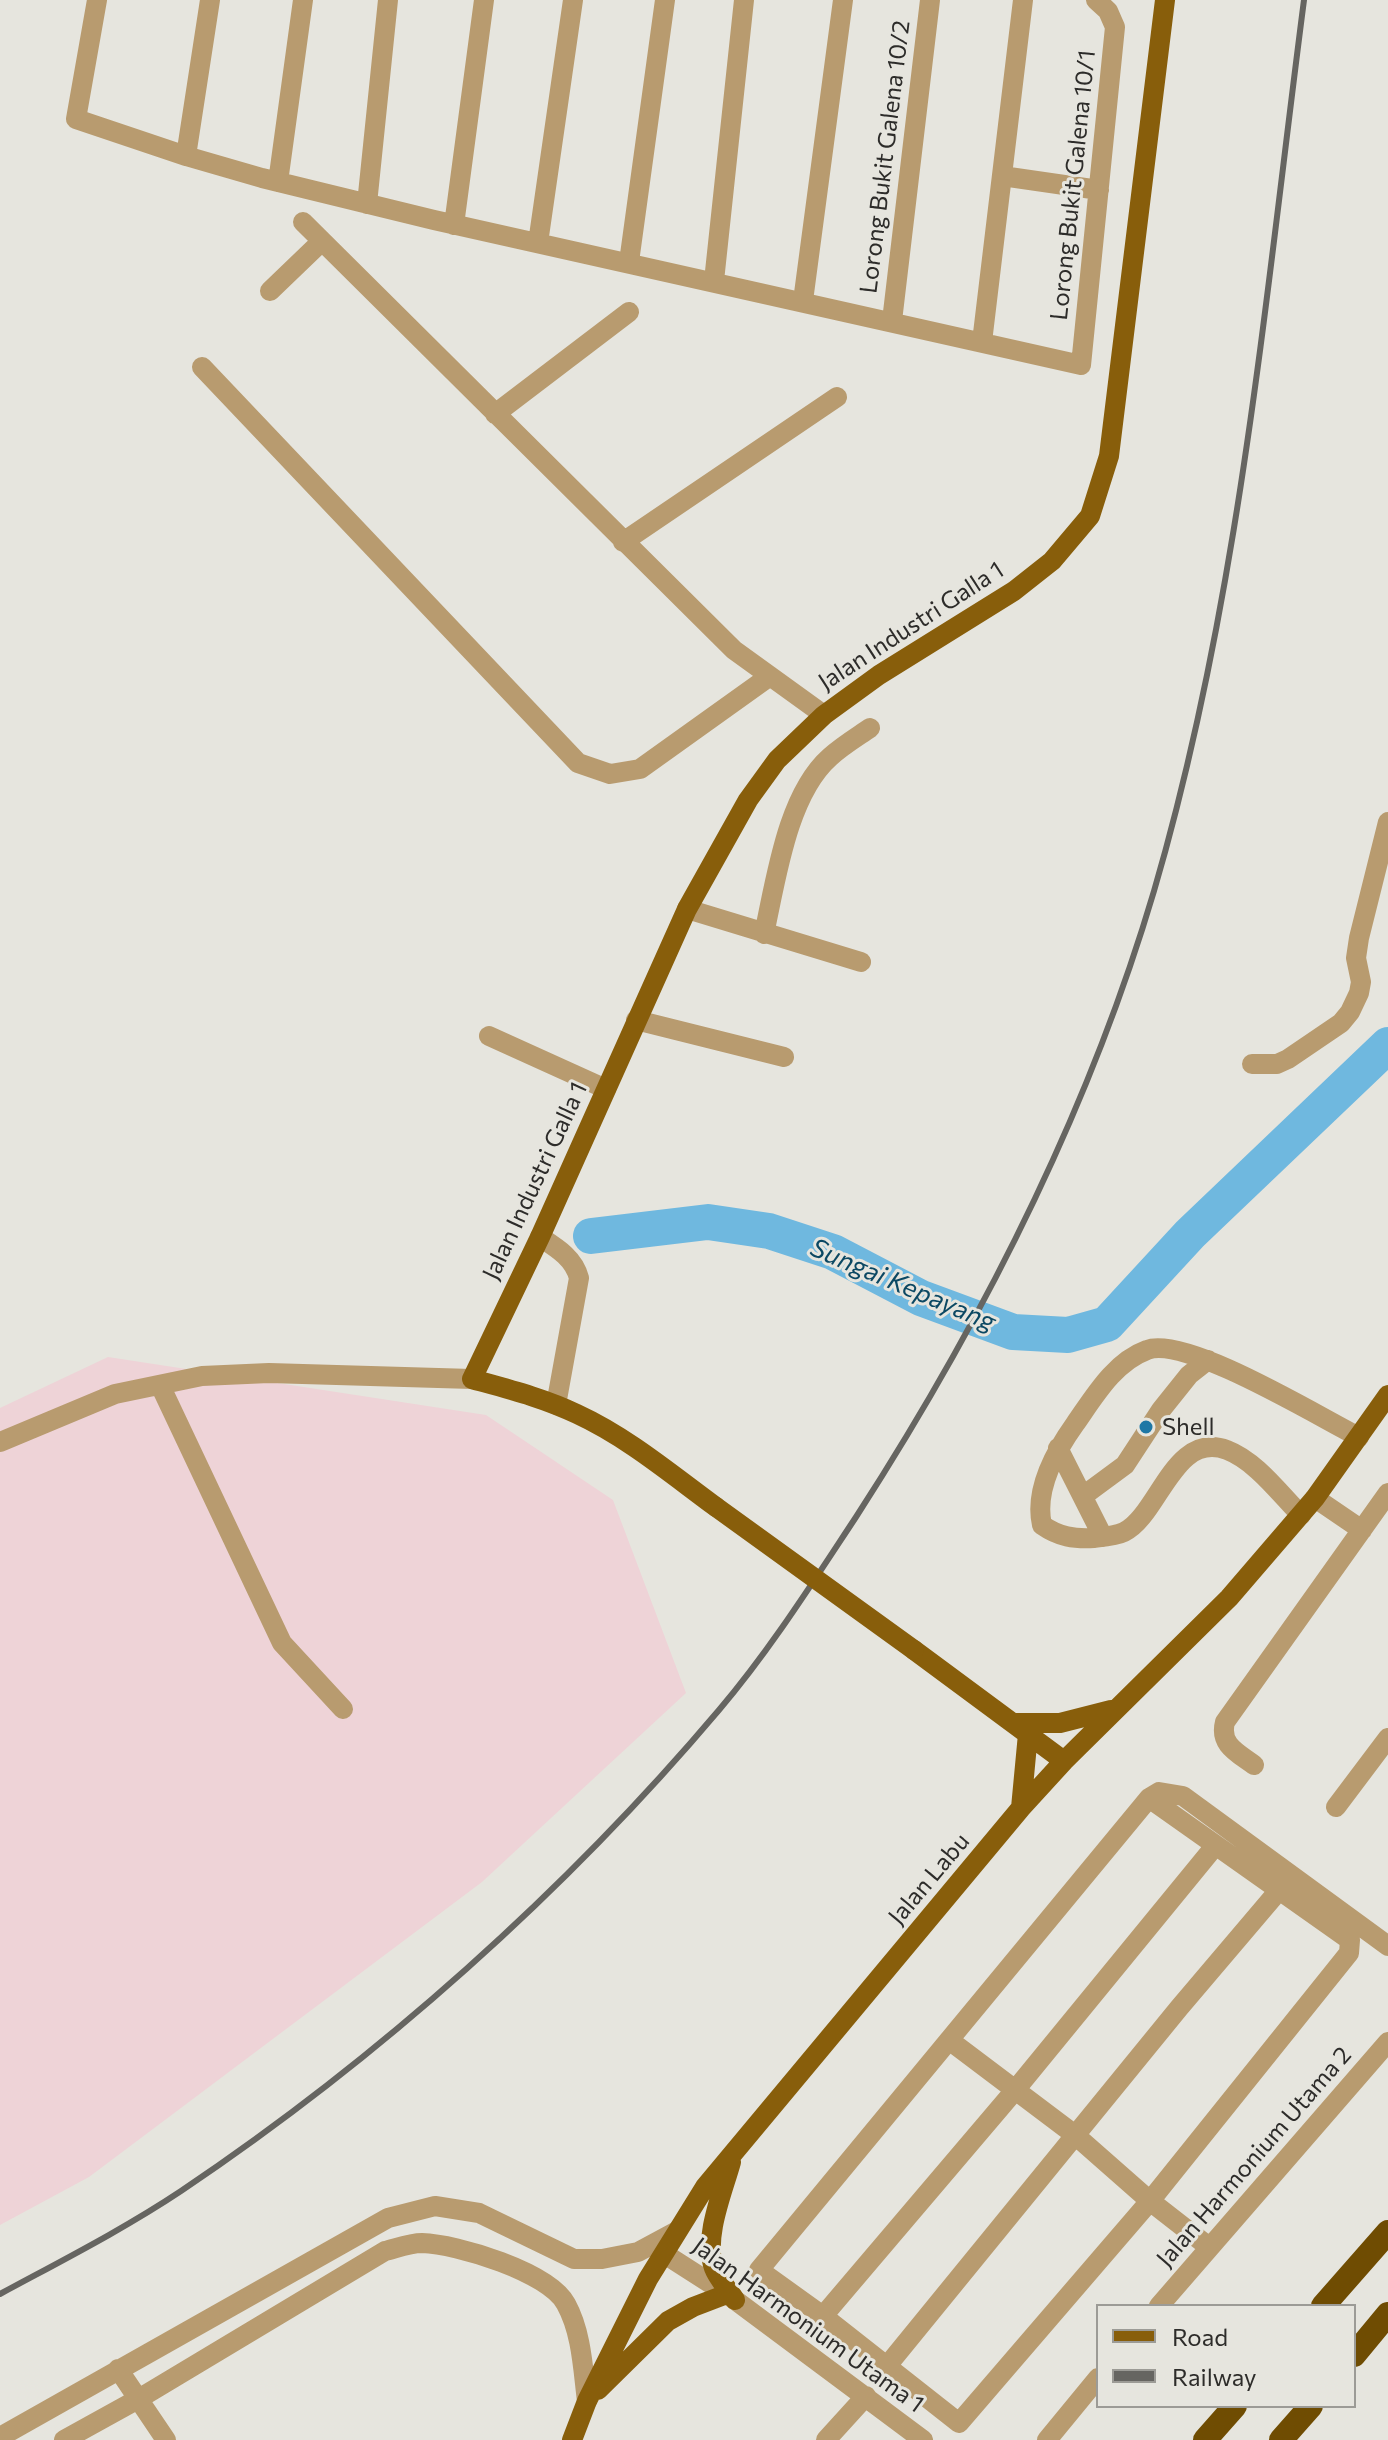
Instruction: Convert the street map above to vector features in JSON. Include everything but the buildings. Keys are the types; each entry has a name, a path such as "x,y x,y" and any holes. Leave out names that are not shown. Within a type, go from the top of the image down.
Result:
{"highway":[{"path":"1325,2304 1388,2232"},
{"path":"1356,2353 1388,2314"},
{"path":"1205,2440 1233,2408"},
{"path":"1281,2440 1309,2408"}],"main road":[{"name":"Jalan Industri Galla 1","path":"472,1379 540,1237 687,909 748,800 777,760 824,715 879,675 1014,591 1052,561 1090,516 1109,456 1165,0"},
{"path":"472,1379 556,1405 621,1438 1064,1761"},
{"name":"Jalan Labu","path":"572,2440 587,2401 648,2279 705,2187 734,2150 1021,1808 1064,1761 1229,1598 1315,1498 1385,1406"},
{"path":"1020,1728 1060,1723 1116,1709"},
{"path":"1020,1728 1021,1808"},
{"path":"587,2401 668,2321 693,2307 731,2297 714,2267 712,2246 714,2221 734,2150"}],"street":[{"path":"97,0 76,119 186,156 367,204 982,342 1023,0"},
{"path":"186,156 210,0"},
{"path":"278,182 303,0"},
{"path":"367,204 388,0"},
{"path":"454,225 484,0"},
{"path":"538,243 573,0"},
{"path":"629,262 665,0"},
{"path":"714,281 744,0"},
{"path":"803,301 843,0"},
{"name":"Lorong Bukit Galena 10/2","path":"892,321 930,0"},
{"name":"Lorong Bukit Galena 10/1","path":"982,342 1081,365 1115,27 1102,6"},
{"path":"1002,176 1099,190"},
{"path":"303,222 734,650 824,715"},
{"path":"270,291 322,241"},
{"path":"495,414 629,312"},
{"path":"202,367 578,763 610,774 640,769 770,676"},
{"path":"623,542 837,397"},
{"path":"764,934 779,864 801,796 828,758 870,728"},
{"path":"1252,1064 1277,1064 1288,1059 1341,1023 1356,1002 1361,982 1356,958 1359,938 1388,822"},
{"path":"687,909 861,962"},
{"path":"636,1020 784,1057"},
{"path":"489,1036 606,1089"},
{"path":"540,1237 576,1265 579,1278 556,1405"},
{"path":"1301,1515 1239,1457 1226,1450 1211,1448 1195,1452 1181,1461 1138,1520 1124,1532 1078,1539 1055,1534 1042,1525 1038,1509 1058,1448 1101,1387 1125,1364 1147,1349 1166,1348 1208,1360 1359,1437"},
{"path":"1083,1496 1125,1465 1161,1410 1189,1375 1208,1360"},
{"path":"0,1442 115,1394 202,1376 269,1373 472,1379"},
{"path":"160,1385 282,1643 343,1709"},
{"path":"1058,1448 1103,1537"},
{"path":"1254,1765 1226,1744 1223,1737 1225,1722 1388,1493"},
{"path":"1315,1498 1362,1530"},
{"path":"1336,1807 1388,1738"},
{"path":"1159,1792 1183,1796 1350,1940 1349,1953 1150,2201 959,2423 759,2270 1149,1798 1159,1792"},
{"path":"1149,1798 1215,1846 1286,1882 1388,1946"},
{"path":"823,2316 1016,2089 1215,1846"},
{"path":"887,2366 1286,1882"},
{"path":"949,2040 1075,2135 1150,2201 1209,2247"},
{"name":"Jalan Harmonium Utama 2","path":"1161,2304 1388,2042"},
{"path":"0,2437 388,2218 435,2206 479,2213 574,2259 602,2259 638,2252 677,2231"},
{"path":"64,2440 385,2251 419,2243 489,2257 527,2272 566,2302 577,2332 587,2401"},
{"name":"Jalan Harmonium Utama 1","path":"663,2253 731,2297 923,2440"},
{"path":"118,2369 166,2440"},
{"path":"1047,2440 1096,2380"},
{"path":"826,2440 866,2396"}],"shaded area":[{"path":"108,1357 486,1415 613,1500 686,1693 482,1882 89,2177 0,2225 0,1408"}],"waterway":[{"name":"Sungai Kepayang","path":"591,1236 708,1222 769,1231 833,1252 921,1298 1013,1332 1068,1335 1107,1324 1190,1234 1388,1045"}],"railway":[{"path":"0,2294 137,2218 255,2140 398,2028 534,1907 660,1777 756,1664 856,1517 946,1368 1028,1214 1097,1055 1154,891 1183,782 1229,560 1262,337 1304,0"}],"place":[{"name":"Shell","path":"1146,1427"}]}
